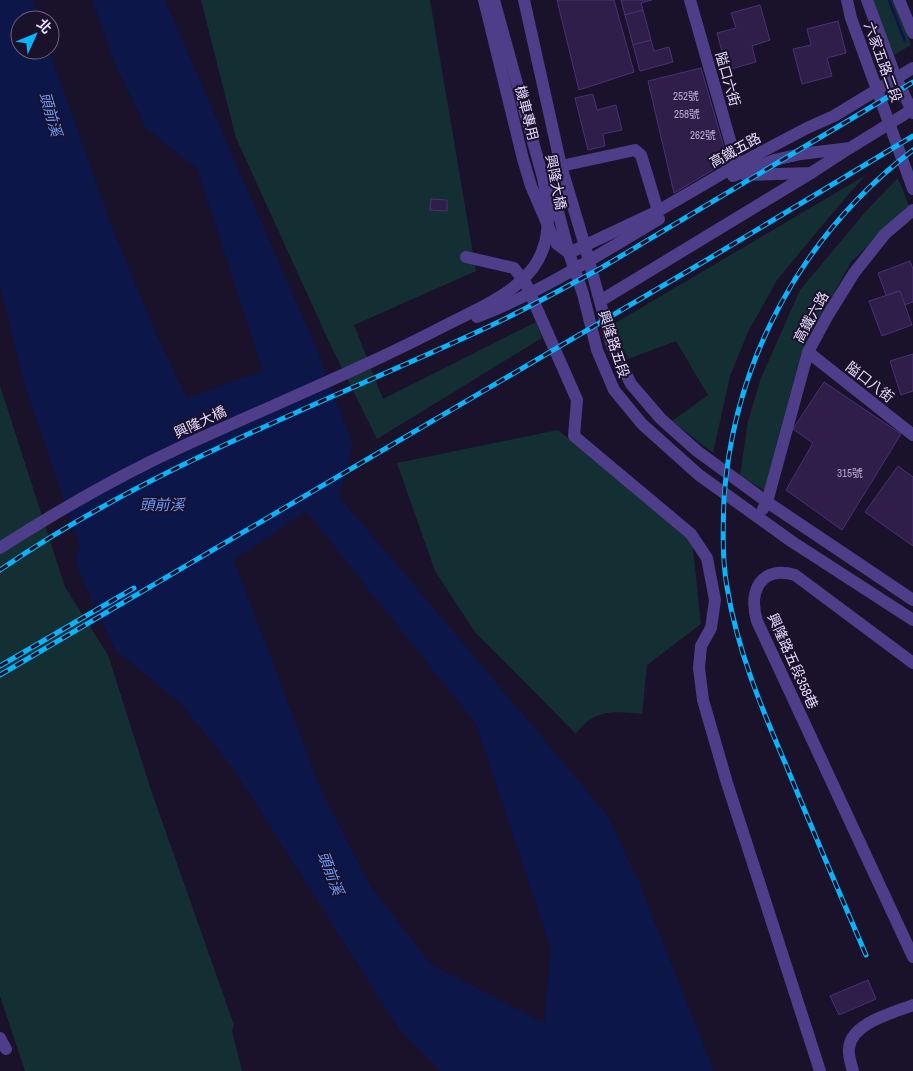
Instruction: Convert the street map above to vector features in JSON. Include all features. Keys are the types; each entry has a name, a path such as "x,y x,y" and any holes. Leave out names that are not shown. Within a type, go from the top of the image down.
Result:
{"street":[{"name":"機車專用","path":"484,0 531,186 557,244 569,252"},
{"name":"興隆大橋","path":"0,548 56,512 118,477 421,338 494,300 510,290 534,267 541,255 546,238 548,222 547,202 494,0"},
{"name":"興隆路五段","path":"502,0 597,350 614,390 642,424 700,476 913,620"},
{"name":"興隆路五段","path":"524,0 561,166 612,346 631,384 661,419 697,451 767,502 913,600"},
{"name":"隘口六街","path":"690,0 735,171"},
{"name":"六家五路二段","path":"847,0 851,18 876,90 913,189"},
{"name":"六家五路二段","path":"867,0 896,78 913,111"},
{"path":"899,0 913,33"},
{"name":"高鐵五路","path":"569,252 663,213 807,128 834,116 913,68"},
{"name":"高鐵五路","path":"735,171 774,160 830,149 850,148 913,111"},
{"path":"600,301 850,148"},
{"path":"561,166 635,150 641,155 663,213"},
{"path":"735,171 811,173"},
{"name":"高鐵六路","path":"758,517 767,502 808,352 854,273 885,234 913,210"},
{"name":"興隆大橋","path":"421,338 499,308 577,268 663,213"},
{"path":"466,257 514,268 526,284 577,400 574,436 692,534 706,558 715,600 711,628 701,646 699,668 703,700 727,783 820,1071"},
{"name":"隘口八街","path":"808,352 913,435"},
{"name":"興隆路五段358巷","path":"913,663 795,576 784,572 775,573 767,576 756,589 754,609 757,621 913,957"},
{"path":"853,1071 849,1047 855,1033 866,1024 913,1005"}],"green space":[{"path":"201,0 430,0 476,271 354,325 383,399 536,322 542,338 377,439 331,346 236,138"},
{"path":"873,0 895,0 911,45 894,55"},
{"path":"866,175 777,280 748,332 730,376 713,453 672,421 708,395 676,341 628,359 612,325"},
{"path":"898,178 909,206 851,262 801,354 764,490 740,476 748,421 761,378 800,290 867,210"},
{"path":"0,386 65,587 108,655 151,790 234,1025 232,1031 242,1071 25,1071 0,996"},
{"path":"558,430 692,540 701,624 647,665 642,714 613,712 597,716 583,726 576,734 475,632 435,571 397,463"}],"water":[{"name":"頭前溪","path":"0,0 33,0 36,10 10,10 10,60 53,60 112,227 159,340 187,398 263,371 197,169 146,128 113,60 92,0 165,0 318,352 353,445 339,497 608,816 639,882 714,1071 440,1071 398,1028 237,774 182,705 115,650 84,584 75,559 80,547 25,387 0,286","holes":["306,511 476,724 551,949 544,1023 431,964 370,885 321,790 234,560"]}],"building":[{"path":"557,0 614,0 634,72 579,90"},
{"path":"621,0 652,0 641,3 643,10 625,15"},
{"path":"760,5 770,40 752,46 756,62 727,70 717,33 736,28 731,13"},
{"path":"643,10 651,40 633,45 625,15"},
{"path":"838,21 846,53 827,58 832,76 802,84 793,49 811,45 807,29"},
{"path":"651,40 654,51 669,47 673,62 640,71 633,45"},
{"path":"701,68 728,161 674,193 648,81"},
{"path":"593,94 597,110 616,105 622,130 603,134 605,146 588,150 575,98"},
{"path":"431,199 447,200 447,211 430,210"},
{"path":"910,261 913,269 913,302 904,305 900,291 886,295 878,273"},
{"path":"900,291 912,325 882,336 869,301"},
{"path":"913,354 913,391 901,395 890,361"},
{"path":"824,382 901,434 842,530 786,490 813,443 793,429"},
{"path":"898,466 913,477 913,546 865,512"},
{"path":"868,980 876,999 839,1015 830,996"}],"waterway":[{"path":"889,0 905,41"}],"railway":[{"path":"0,570 58,533 178,467 490,326 560,290 601,268 913,82"},
{"path":"0,675 710,258 913,136"},
{"path":"866,955 768,721 743,655 731,610 725,576 723,542 724,498 730,447 742,397 759,349 781,303 807,260 838,220 874,183 913,150"},
{"path":"0,666 134,588"}]}
